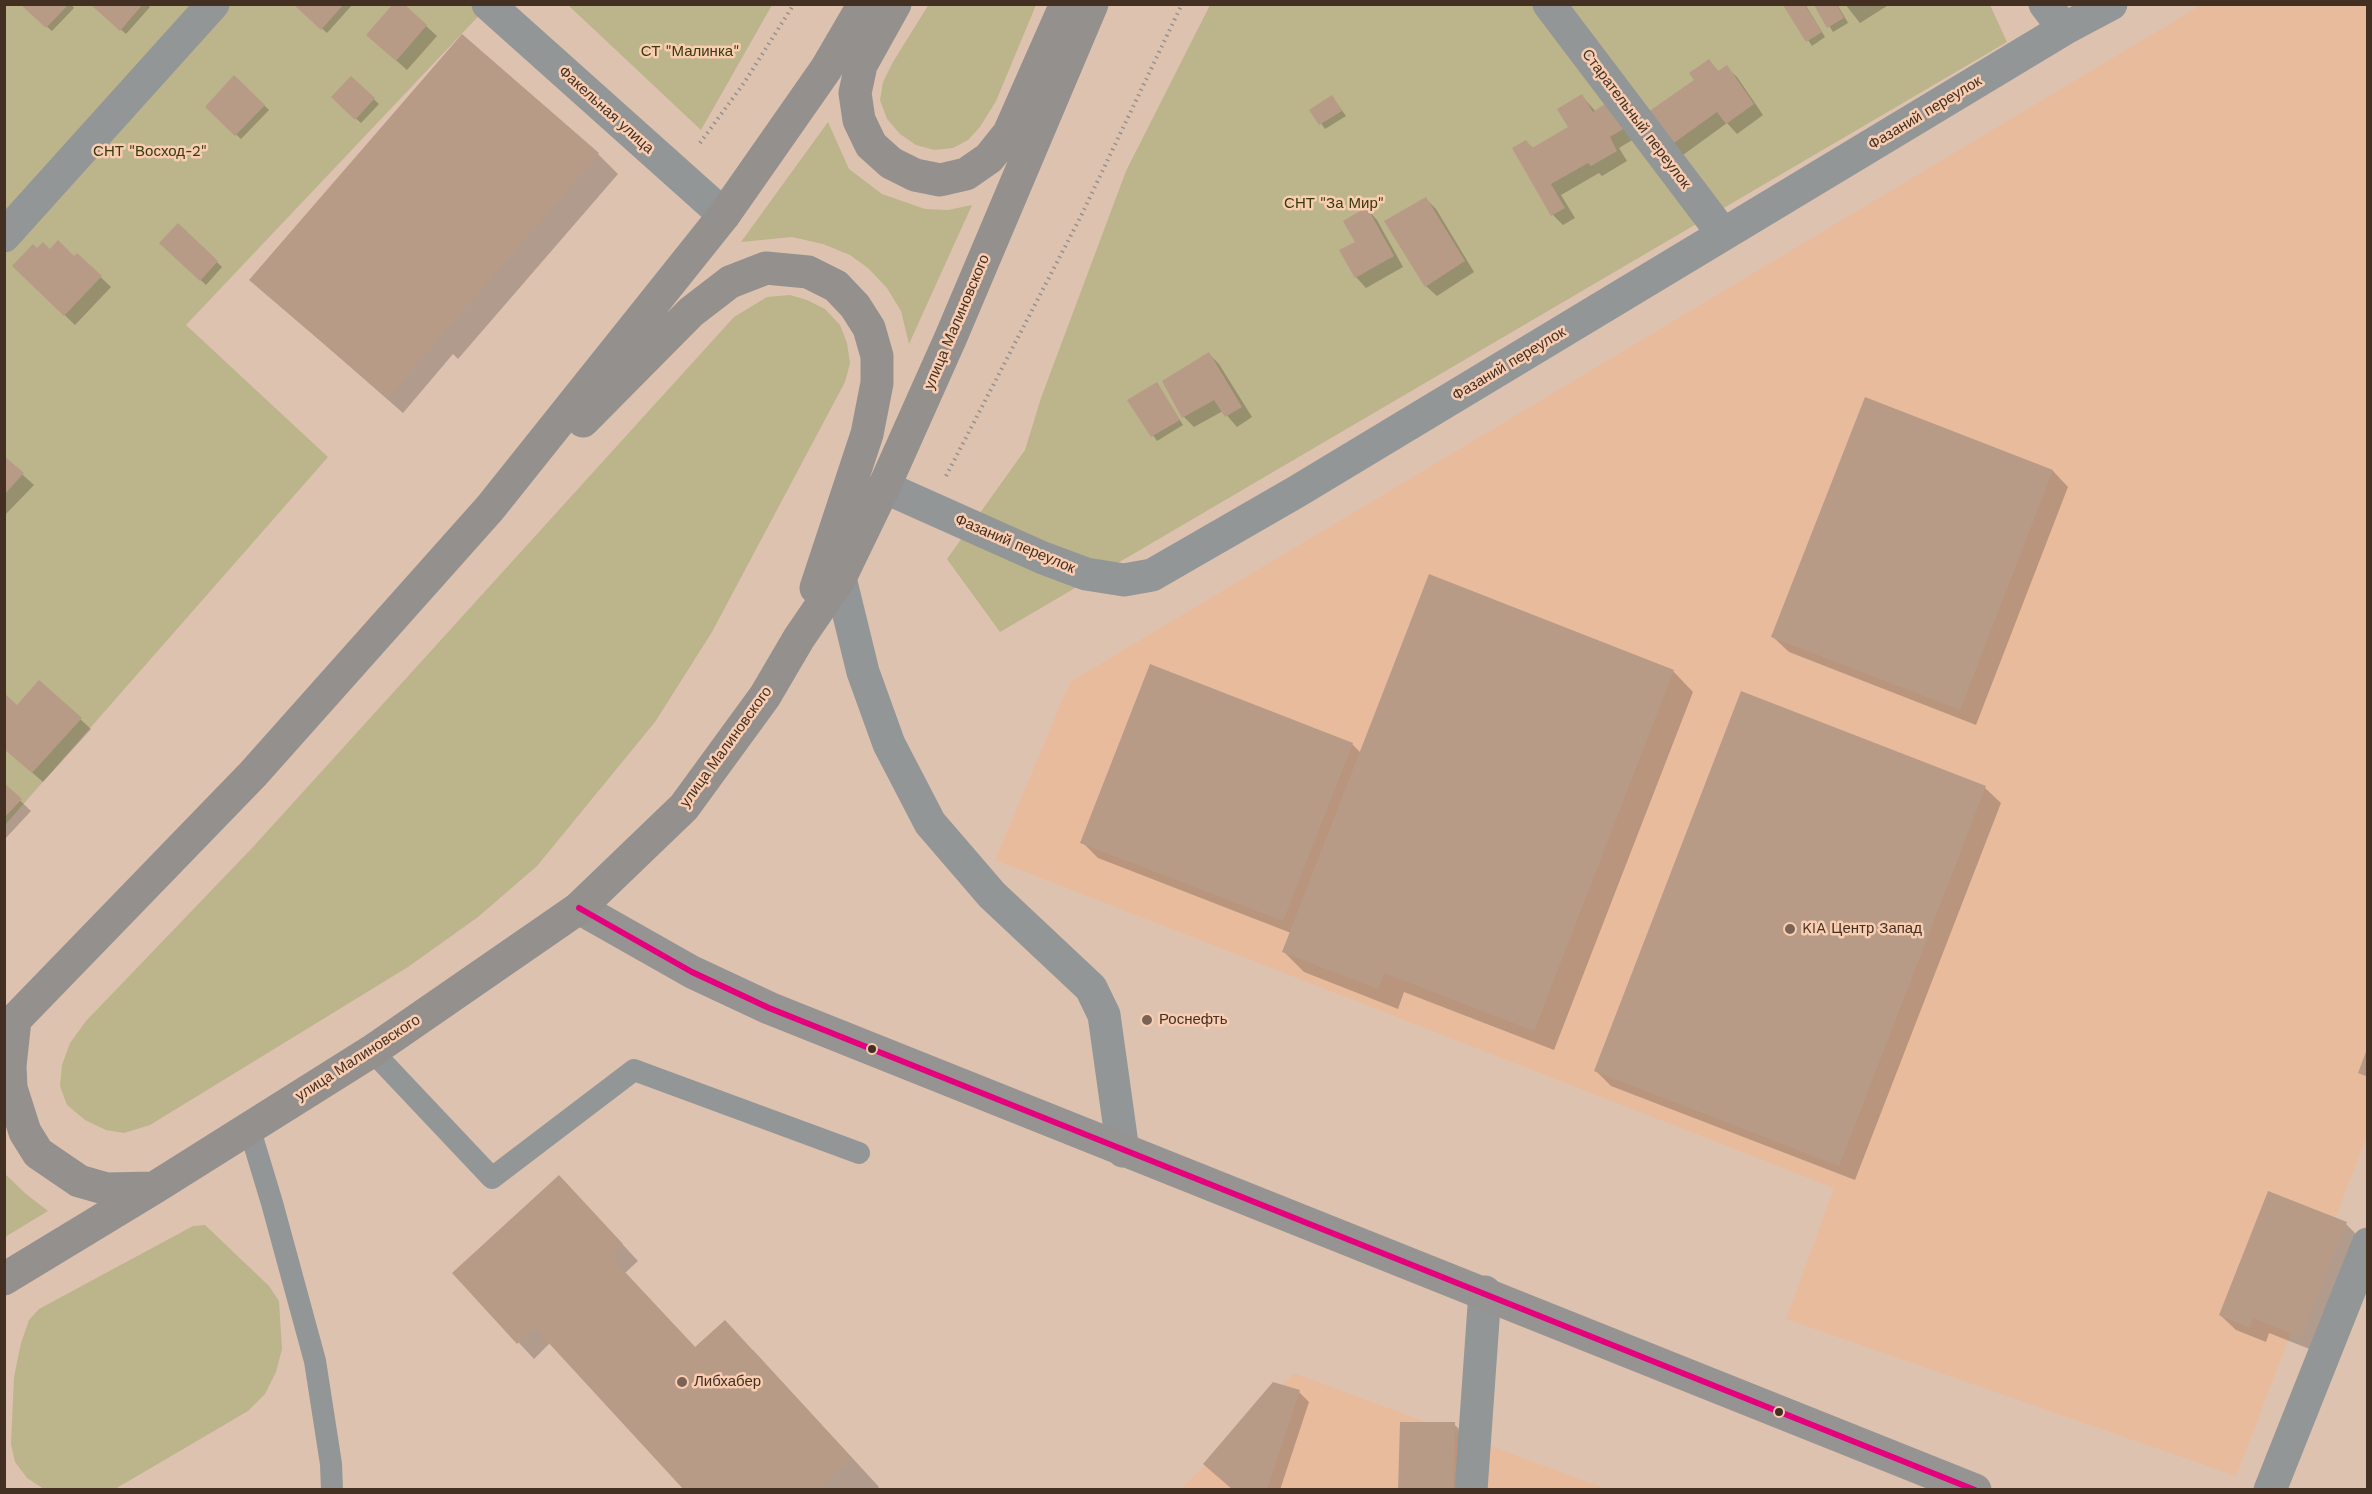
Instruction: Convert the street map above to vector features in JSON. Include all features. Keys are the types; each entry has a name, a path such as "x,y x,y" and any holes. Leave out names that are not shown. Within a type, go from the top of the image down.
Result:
{"highway":[{"path":"154,1188 107,1189 79,1181 58,1169 38,1153 26,1132 11,1088 10,1025 253,774 490,508 724,215 826,69 864,4"},
{"path":"895,4 861,65 855,93 859,120 871,145 891,163 915,174 940,180 966,174 989,158 1009,133 1066,4"},
{"name":"улица Малиновского","path":"4,1279 372,1051 579,908 684,807 765,696 799,638 840,578 884,487 956,326 1092,4"},
{"path":"490,508 535,470 691,312 730,282 766,268 808,272 836,286 855,306 869,328 877,356 877,383 867,434 799,638"}],"street":[{"path":"4,236 213,4"},
{"name":"Факельная улица","path":"488,4 724,215"},
{"name":"Старательный переулок","path":"1550,4 1723,234"},
{"name":"Фазаний переулок","path":"884,487 1043,558 1086,574 1124,580 1152,575 1296,492 1723,234 2055,17 2110,4"},
{"path":"840,578 863,672 889,744 930,823 992,896 1091,988 1104,1015 1123,1151"},
{"path":"579,908 692,972 769,1008 1123,1151 1485,1292 1975,1490"},
{"path":"2270,1490 2367,1244"},
{"path":"1470,1490 1485,1292"}],"lane":[{"path":"372,1051 492,1178 634,1070 859,1153"},
{"path":"249,1127 315,1361 331,1464 332,1490"}],"path":[{"path":"678,174 744,82 794,4"},
{"path":"930,507 1081,216 1182,4"}],"shaded area":[{"path":"2201,5 2367,5 2367,1136 2236,1476 1786,1319 1834,1188 995,860 1070,682"},
{"path":"1294,1373 1607,1489 1180,1490"}],"green space":[{"path":"929,4 1036,5 996,101 980,127 968,140 953,148 934,150 916,145 900,134 887,119 880,100 883,82 893,62"},
{"name":"СНТ \"Восход-2\"","path":"5,5 489,5 186,325 328,457 5,825"},
{"name":"СТ \"Малинка\"","path":"568,5 772,5 701,130"},
{"name":"СНТ \"За Мир\"","path":"1210,5 1990,5 2007,42 1000,632 947,559 1025,450 1041,398 1126,171"},
{"path":"828,122 849,169 882,194 925,209 948,210 972,205 909,344 901,311 887,288 868,268 850,255 823,244 792,237 741,242"},
{"path":"790,295 825,309 840,325 847,343 850,363 845,382 712,632 655,722 537,866 478,917 408,967 150,1125 124,1133 106,1130 85,1120 67,1105 60,1086 62,1065 70,1043 86,1021 253,847 734,317 767,297"},
{"path":"4,1173 48,1211 5,1237"},
{"path":"205,1225 269,1286 279,1301 282,1349 276,1372 265,1394 248,1411 115,1489 44,1489 27,1478 15,1462 11,1444 14,1377 21,1343 29,1320 39,1309 193,1226"}],"building":[{"path":"20,4 69,4 46,28"},
{"path":"90,4 143,4 120,31"},
{"path":"293,4 344,4 321,30"},
{"path":"393,4 404,4 427,25 396,61 366,35"},
{"path":"1783,5 1805,5 1822,32 1806,42"},
{"path":"1814,5 1837,5 1844,18 1827,28"},
{"path":"462,34 599,153 387,398 249,280"},
{"path":"1709,59 1718,71 1727,65 1754,104 1726,124 1717,112 1671,145 1648,112 1694,80 1689,73"},
{"path":"234,75 265,105 235,136 205,107"},
{"path":"351,76 375,98 355,120 331,97"},
{"path":"1582,94 1593,112 1609,101 1628,126 1610,137 1617,151 1591,166 1588,163 1551,184 1565,208 1551,216 1512,148 1526,140 1532,148 1568,127 1557,109"},
{"path":"1332,95 1342,111 1319,125 1309,110"},
{"path":"1426,197 1465,261 1425,287 1384,221"},
{"path":"1367,207 1394,256 1355,278 1339,250 1355,242 1343,221"},
{"path":"178,223 218,261 200,281 159,243"},
{"path":"58,240 74,256 77,253 102,276 64,316 12,266 33,244 37,248 43,242 50,249"},
{"path":"1209,352 1242,407 1225,417 1214,400 1182,418 1162,381"},
{"path":"1157,382 1180,420 1151,437 1127,400"},
{"path":"1865,397 2053,470 1960,710 1771,637"},
{"path":"4,456 24,473 4,495"},
{"path":"1429,574 1674,670 1534,1031 1384,973 1378,989 1282,952"},
{"path":"1150,664 1353,743 1283,921 1080,843"},
{"path":"39,680 82,718 32,773 4,749 4,693 17,705"},
{"name":"KIA Центр Запад","path":"1741,691 1986,786 1839,1166 1594,1071"},
{"path":"4,783 22,799 4,818"},
{"path":"2368,1049 2368,1077 2358,1073"},
{"path":"559,1175 623,1244 611,1257 695,1347 725,1320 852,1458 818,1490 684,1490 534,1327 517,1344 452,1273"},
{"path":"2268,1191 2347,1222 2301,1337 2253,1318 2250,1328 2219,1315"},
{"path":"1273,1382 1300,1390 1267,1490 1233,1490 1203,1464"},
{"path":"1400,1422 1455,1422 1453,1490 1398,1490"}],"transit line":[{"path":"579,908 692,972 769,1008 1975,1490"}],"place":[{"name":"KIA Центр Запад","path":"1790,929"},
{"name":"Роснефть","path":"1147,1020"},
{"name":"Либхабер","path":"682,1382"}]}
